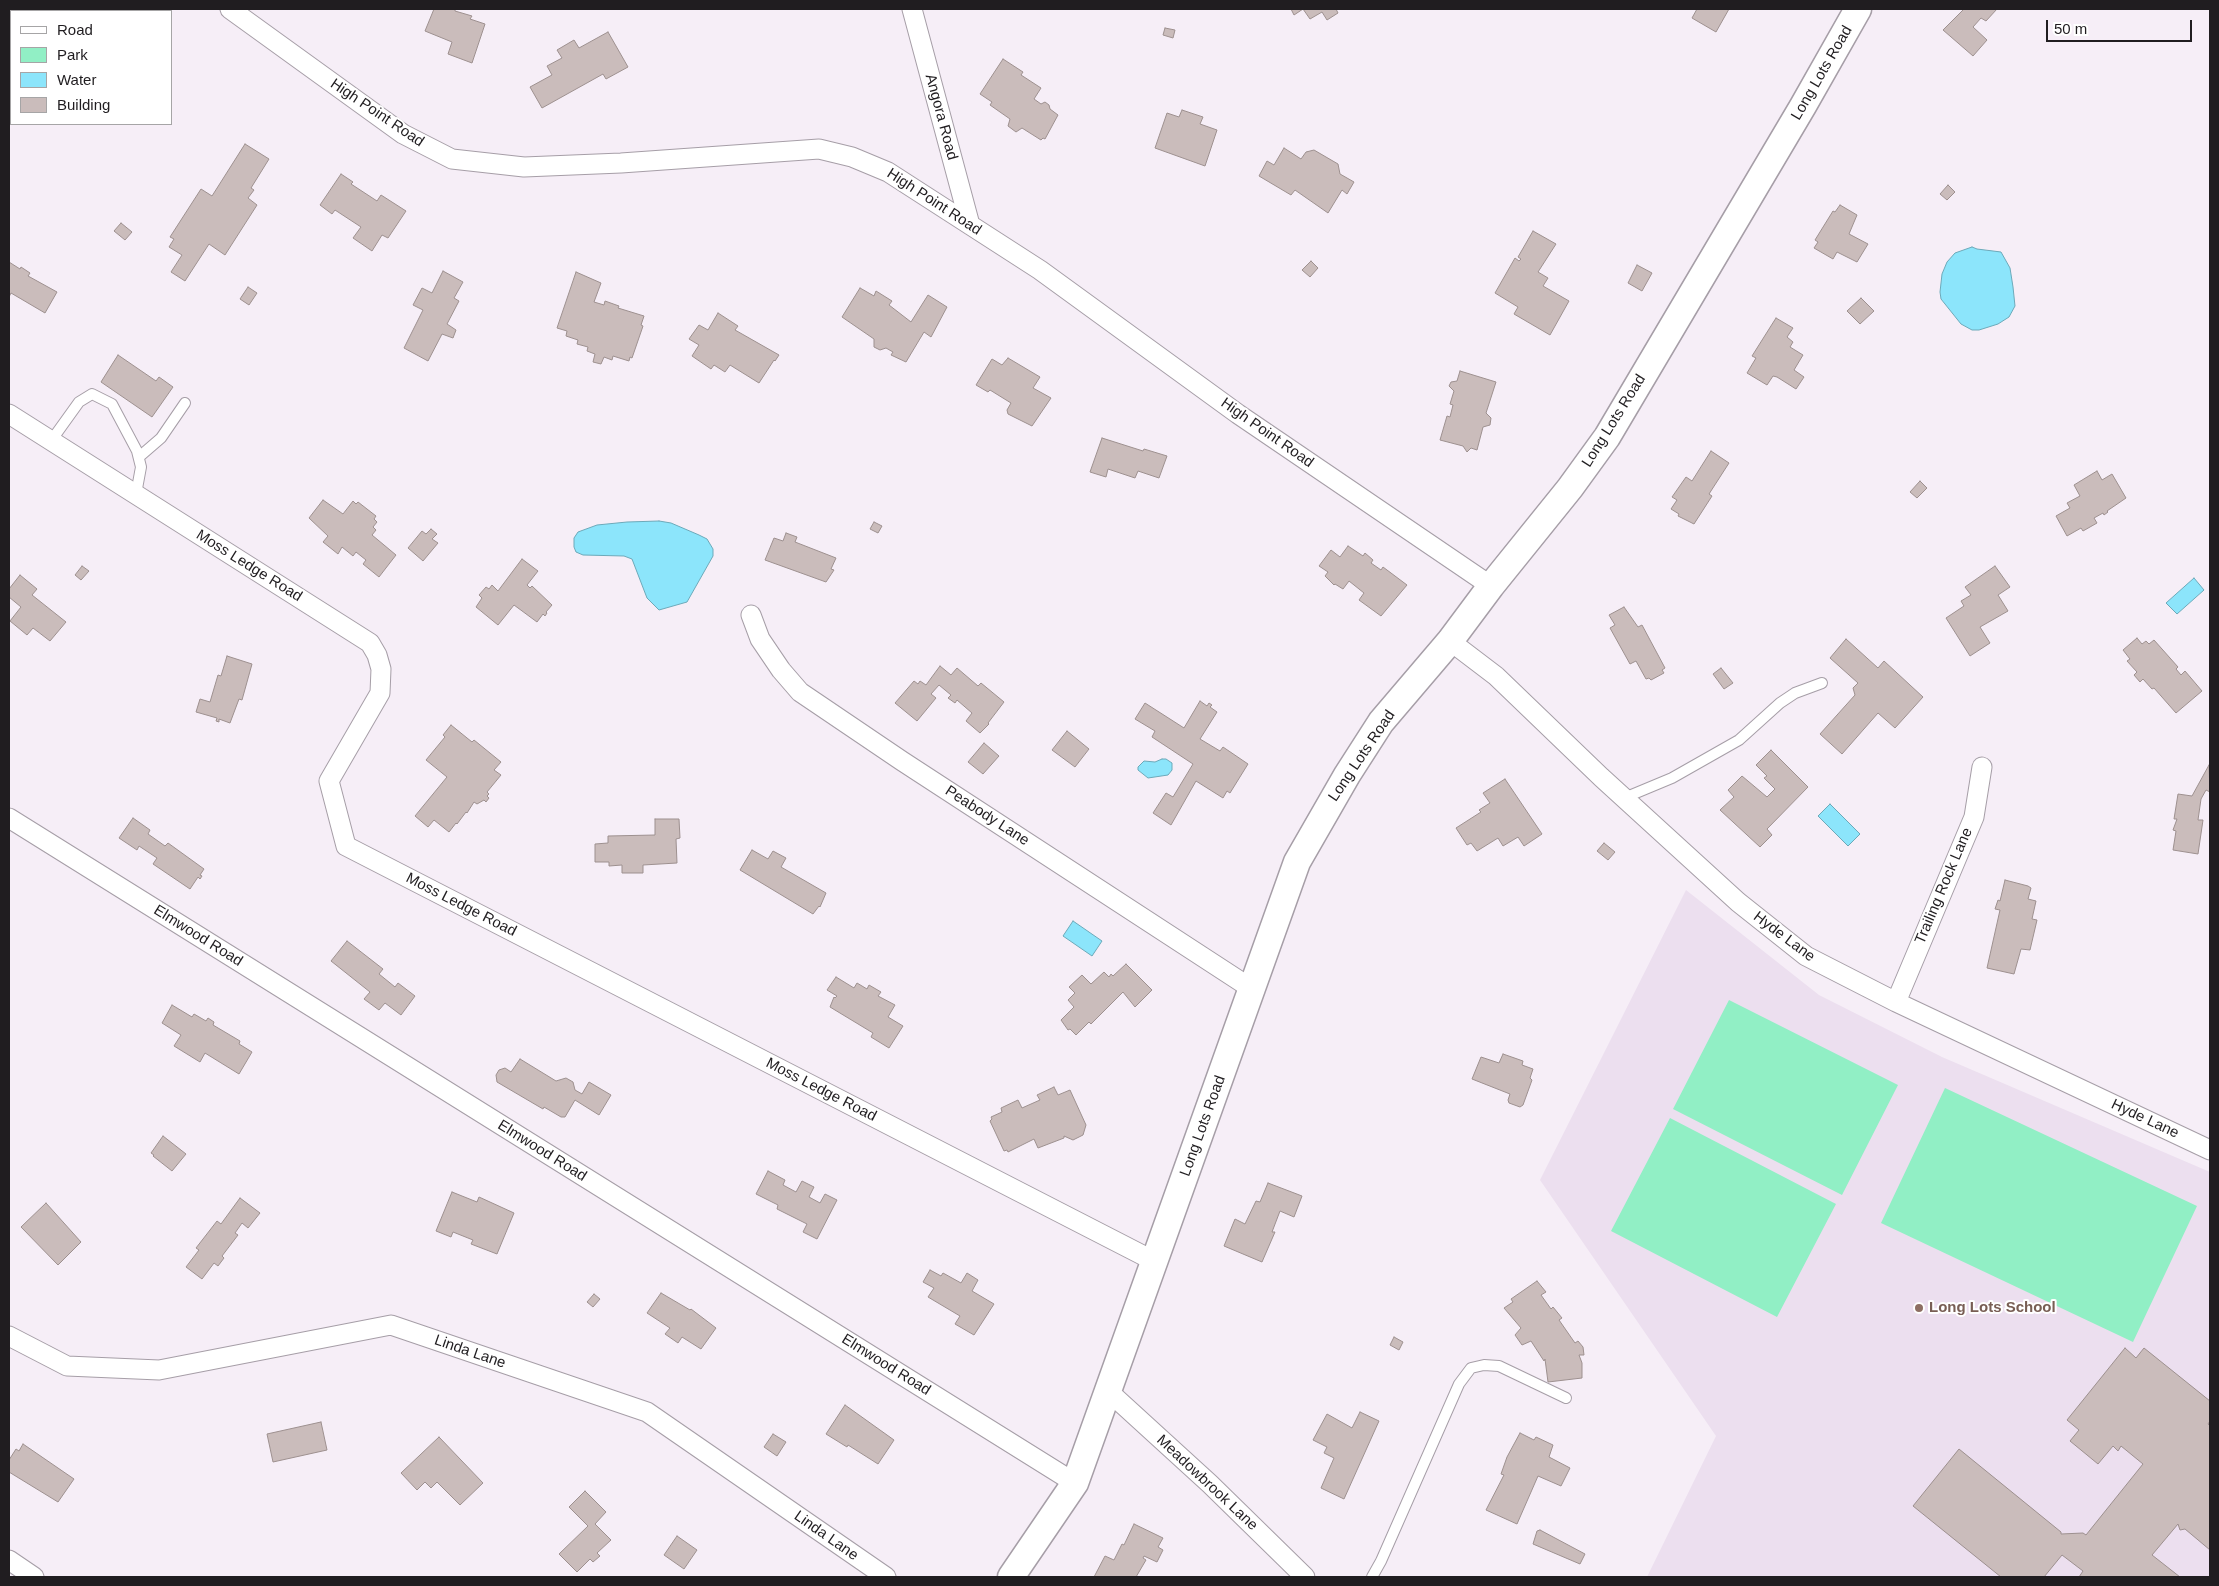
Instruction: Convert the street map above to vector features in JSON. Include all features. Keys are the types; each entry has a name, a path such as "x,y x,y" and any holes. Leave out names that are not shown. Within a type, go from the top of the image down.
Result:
{"main road":[{"name":"Long Lots Road","path":"1011,1577 1075,1483 1296,862 1347,775 1381,722 1450,641 1491,586 1570,488 1607,437 1803,106 1858,9"}],"street":[{"name":"High Point Road","path":"230,9 403,134 452,159 524,167 621,163 819,149 852,157 888,172 1040,270 1238,414 1491,586"},
{"name":"Angora Road","path":"912,9 970,225"},
{"name":"Moss Ledge Road","path":"9,414 370,642 377,654 381,669 380,693 329,781 346,846 1154,1261"},
{"name":"Peabody Lane","path":"750,615 760,639 781,670 800,692 902,761 1252,989"},
{"name":"Hyde Lane","path":"1450,641 1496,676 1624,798 1738,902 1806,956 1896,1002 2210,1150"},
{"name":"Trailing Rock Lane","path":"1896,1002 1974,817 1982,767"},
{"name":"Elmwood Road","path":"9,818 1075,1483"},
{"name":"Linda Lane","path":"9,1336 66,1366 159,1370 391,1325 646,1412 886,1577"},
{"name":"Meadowbrook Lane","path":"1107,1390 1210,1484 1305,1577"},
{"path":"9,1560 34,1577"}],"lane":[{"path":"51,440 79,402 92,394 112,404 139,457 141,467 136,494"},
{"path":"139,457 161,438 185,403"},
{"path":"1624,798 1672,778 1738,740 1780,703 1795,693 1822,683"},
{"path":"1372,1577 1459,1384 1472,1368 1484,1365 1499,1366 1566,1398"}],"shaded area":[{"name":"Long Lots School","path":"1686,890 1819,995 1942,1057 2210,1172 2210,1577 1647,1577 1716,1436 1540,1180"}],"green space":[{"path":"1729,1000 1898,1085 1842,1195 1673,1109"},
{"path":"1945,1088 2197,1206 2133,1342 1881,1223"},
{"path":"1670,1118 1836,1204 1777,1317 1611,1231"}],"water":[{"path":"1972,247 2001,252 2010,268 2015,306 2009,317 1998,324 1979,330 1972,330 1961,324 1941,299 1940,292 1942,274 1947,262 1955,253"},
{"path":"659,521 671,523 707,539 713,549 713,556 687,602 659,610 647,598 632,559 624,556 583,555 576,552 574,538 578,532 597,525"},
{"path":"2194,578 2204,590 2177,614 2166,603"},
{"path":"1162,759 1172,763 1172,770 1168,775 1148,778 1138,770 1138,767 1144,761 1155,762"},
{"path":"1830,804 1860,834 1848,846 1818,816"},
{"path":"1073,921 1102,941 1092,956 1063,936"}],"building":[{"path":"9,9 48,9 10,10 9,46"},
{"path":"434,9 455,9 455,11 472,16 470,19 485,24 472,63 448,54 452,42 425,31"},
{"path":"1291,9 1303,9 1294,15"},
{"path":"1303,9 1336,9 1338,13 1327,20 1322,12 1310,19"},
{"path":"1697,9 1729,9 1716,32 1692,18"},
{"path":"1964,9 1997,9 1986,21 1981,18 1973,27 1987,40 1973,56 1943,30"},
{"path":"1165,28 1175,30 1173,38 1163,35"},
{"path":"608,32 628,67 606,79 603,74 542,108 530,87 552,75 547,66 562,58 557,50 574,40 579,48"},
{"path":"1003,59 1023,72 1021,75 1041,88 1034,99 1041,104 1045,102 1058,115 1045,139 1041,140 1022,128 1016,132 1008,126 1010,119 990,105 992,102 980,94"},
{"path":"1182,110 1203,117 1200,124 1217,130 1205,166 1155,148 1167,113 1179,117"},
{"path":"245,144 269,159 251,188 254,190 248,198 257,205 225,255 209,244 185,281 171,272 182,255 169,247 174,239 170,237 201,189 212,196"},
{"path":"1284,148 1301,159 1306,152 1314,150 1338,164 1340,174 1354,182 1347,194 1342,190 1328,213 1295,190 1291,195 1259,176 1267,161 1274,165"},
{"path":"341,174 353,182 351,184 377,201 381,195 406,211 388,238 382,235 372,251 353,238 361,227 335,210 332,214 320,205"},
{"path":"1948,185 1955,192 1947,200 1940,194"},
{"path":"1840,205 1857,215 1849,234 1868,244 1857,262 1837,252 1833,259 1814,248 1818,242 1815,240 1833,211 1835,212"},
{"path":"121,223 132,232 125,240 114,231"},
{"path":"1533,231 1556,244 1538,272 1548,278 1543,286 1569,301 1550,335 1514,314 1518,307 1495,293 1515,258 1519,261 1521,259 1518,257"},
{"path":"1311,261 1318,268 1310,277 1302,270"},
{"path":"9,262 20,269 21,267 30,273 28,276 57,292 45,313 11,293 9,297"},
{"path":"1637,265 1652,273 1642,291 1628,283"},
{"path":"443,271 463,282 454,298 459,301 447,324 456,330 453,338 442,334 428,361 404,348 423,310 413,305 422,288 432,293"},
{"path":"576,272 601,283 594,302 604,305 605,301 619,306 618,308 644,316 641,325 643,326 632,358 630,357 629,361 613,356 612,360 604,357 601,364 593,362 595,354 587,351 588,347 577,344 578,340 566,336 567,331 557,328"},
{"path":"248,287 257,293 249,305 240,299"},
{"path":"860,288 874,296 876,291 892,301 889,305 911,322 928,295 947,307 931,337 924,332 906,362 891,355 893,352 886,348 880,350 874,347 874,339 842,317"},
{"path":"1861,298 1874,311 1860,324 1847,311"},
{"path":"718,313 738,326 735,330 779,355 759,383 730,365 725,372 714,365 711,369 692,356 699,345 689,339 699,325 708,330"},
{"path":"1776,318 1793,328 1787,337 1793,342 1790,347 1803,355 1794,370 1804,377 1796,389 1777,377 1773,376 1767,385 1747,373 1756,358 1752,356"},
{"path":"118,355 156,381 159,377 173,387 152,417 101,382"},
{"path":"1008,358 1040,377 1033,388 1051,398 1032,426 1008,414 1007,410 1011,403 990,390 988,392 976,385 992,359 1002,365"},
{"path":"1460,371 1496,382 1486,413 1491,418 1490,425 1483,427 1477,450 1471,448 1467,452 1463,446 1440,440 1447,416 1450,417 1453,405 1450,404 1454,391 1449,386 1451,382 1457,381"},
{"path":"1102,438 1143,451 1144,449 1167,456 1159,478 1138,471 1135,478 1108,469 1106,477 1090,472"},
{"path":"1711,451 1729,463 1709,494 1712,496 1694,524 1678,516 1679,514 1671,509 1677,500 1672,497 1686,477 1692,481"},
{"path":"2097,471 2102,480 2112,474 2126,498 2104,515 2103,513 2094,518 2097,523 2083,531 2081,528 2067,536 2056,516 2070,508 2067,503 2080,496 2074,485"},
{"path":"1920,481 1927,488 1917,498 1910,492"},
{"path":"323,500 343,514 353,501 356,504 358,502 376,516 374,519 377,522 373,527 376,530 372,535 396,555 379,577 363,564 366,560 356,552 353,556 342,547 338,554 323,542 328,536 309,518"},
{"path":"874,522 882,526 878,533 870,529"},
{"path":"431,529 437,534 432,539 438,543 423,561 408,548 422,531 426,534"},
{"path":"786,533 797,537 795,542 836,558 831,569 834,570 826,582 765,560 774,538 783,541"},
{"path":"1348,546 1363,556 1365,553 1373,560 1371,563 1381,570 1383,567 1407,585 1381,616 1359,600 1364,593 1349,581 1343,589 1334,585 1325,576 1328,572 1319,566 1331,550 1340,557"},
{"path":"522,559 538,571 527,585 530,588 532,586 552,605 545,616 543,614 537,622 514,605 498,625 476,607 482,598 479,595 486,587 489,589 492,585 498,591"},
{"path":"82,566 89,571 81,580 75,575"},
{"path":"1995,566 2010,587 1998,595 2008,611 1980,627 1990,643 1970,656 1946,618 1964,606 1961,601 1971,595 1965,587"},
{"path":"20,575 37,589 32,595 66,622 50,641 33,628 27,635 10,621 21,607 9,597 9,589"},
{"path":"1624,607 1638,627 1642,625 1665,668 1662,670 1664,673 1651,680 1649,678 1646,679 1636,661 1630,664 1610,628 1615,625 1609,615"},
{"path":"2137,638 2142,644 2146,641 2149,644 2154,640 2178,667 2176,669 2181,675 2185,671 2202,691 2176,713 2154,688 2152,689 2143,679 2140,682 2134,675 2137,672 2127,661 2130,659 2123,650"},
{"path":"1846,639 1878,668 1884,661 1923,697 1895,728 1878,713 1842,754 1820,734 1855,695 1853,688 1858,683 1830,658"},
{"path":"227,656 252,664 242,700 239,699 230,723 219,719 219,722 216,721 217,718 196,712 200,699 210,702 218,675 221,676"},
{"path":"940,666 951,675 957,668 978,686 981,683 1004,702 989,724 980,733 966,721 972,713 957,700 955,703 948,698 951,695 939,685 931,694 936,698 917,721 895,703 914,681 918,684 920,681 926,685"},
{"path":"1721,668 1733,683 1724,689 1713,674"},
{"path":"1200,701 1207,706 1209,703 1212,705 1210,707 1217,712 1200,739 1220,751 1223,747 1248,764 1230,793 1227,791 1223,798 1196,781 1171,825 1153,813 1166,793 1173,797 1193,764 1152,737 1155,731 1135,719 1145,703 1184,728"},
{"path":"451,725 472,742 474,740 501,762 494,770 501,775 487,792 489,798 486,802 484,800 477,804 474,802 467,813 449,832 434,820 428,827 415,816 447,777 426,760 445,737 443,735"},
{"path":"1067,731 1089,749 1075,767 1052,750"},
{"path":"984,743 999,756 983,774 968,762"},
{"path":"1771,750 1808,787 1767,829 1772,835 1760,847 1720,810 1734,797 1728,790 1742,776 1767,797 1775,789 1764,778 1767,776 1756,765"},
{"path":"2209,765 2210,792 2206,790 2201,799 2198,820 2203,820 2198,854 2173,850 2176,831 2173,830 2177,819 2174,819 2178,794 2192,796"},
{"path":"1505,779 1542,834 1524,846 1518,837 1503,846 1498,838 1477,851 1471,843 1467,845 1456,828 1481,812 1479,810 1490,803 1483,793"},
{"path":"133,818 150,830 148,834 165,846 168,843 204,869 200,879 198,877 190,889 153,864 157,858 139,846 137,850 119,838"},
{"path":"655,819 679,819 680,838 676,839 677,863 643,865 643,873 622,873 622,865 609,866 609,862 595,862 595,844 608,843 608,836 655,835"},
{"path":"1604,843 1615,852 1608,860 1597,851"},
{"path":"752,850 768,859 773,851 786,858 781,867 826,893 820,907 813,914 740,870"},
{"path":"2005,880 2031,888 2028,899 2036,901 2032,919 2037,920 2030,950 2021,949 2014,974 1987,968 2000,910 1995,909 1998,900 2000,901"},
{"path":"347,941 383,969 379,974 395,987 398,983 415,996 401,1015 385,1003 379,1010 364,999 370,992 331,961"},
{"path":"1126,964 1152,990 1135,1007 1123,992 1091,1024 1089,1022 1076,1035 1070,1029 1068,1030 1061,1020 1074,1007 1068,1000 1075,993 1069,987 1082,975 1091,984 1104,972 1109,977 1111,974 1113,976"},
{"path":"836,977 854,988 857,983 867,989 869,985 881,992 878,996 895,1005 888,1017 903,1026 889,1048 871,1037 873,1033 830,1007 834,997 837,996 827,990"},
{"path":"172,1005 192,1017 194,1014 206,1021 208,1018 214,1022 213,1025 240,1041 239,1044 252,1052 239,1074 205,1053 200,1062 174,1046 181,1035 162,1023"},
{"path":"1503,1054 1523,1061 1522,1065 1533,1069 1530,1078 1532,1080 1523,1105 1520,1107 1509,1103 1510,1094 1472,1079 1481,1057 1499,1063"},
{"path":"520,1059 556,1081 566,1078 573,1082 575,1090 582,1094 589,1082 611,1095 599,1115 575,1100 565,1117 561,1117 544,1107 543,1109 497,1082 496,1075 499,1070 505,1068 511,1072"},
{"path":"1054,1087 1058,1095 1070,1090 1086,1125 1083,1135 1073,1140 1064,1136 1064,1138 1038,1148 1034,1139 1008,1152 1007,1150 1004,1151 990,1121 991,1117 1002,1112 1001,1108 1018,1100 1022,1108 1040,1100 1037,1095"},
{"path":"163,1136 186,1154 172,1171 151,1153"},
{"path":"768,1171 785,1180 783,1185 796,1192 802,1181 814,1187 809,1197 820,1203 825,1194 837,1200 817,1239 803,1232 807,1224 777,1209 778,1205 756,1194"},
{"path":"1268,1183 1302,1196 1294,1217 1280,1211 1272,1232 1275,1232 1262,1262 1224,1246 1235,1219 1245,1224 1256,1201 1260,1202"},
{"path":"452,1192 477,1202 479,1197 514,1213 497,1254 471,1244 473,1240 453,1232 451,1237 436,1231"},
{"path":"240,1198 260,1213 248,1228 242,1223 235,1233 238,1235 222,1256 224,1258 218,1266 214,1263 202,1279 186,1267 199,1250 196,1248 217,1221 221,1224"},
{"path":"46,1203 81,1242 58,1265 21,1227"},
{"path":"930,1270 941,1276 943,1273 961,1283 967,1273 978,1280 972,1291 994,1304 974,1335 955,1324 960,1316 928,1297 934,1288 923,1282"},
{"path":"1537,1281 1546,1292 1541,1295 1551,1309 1553,1307 1562,1318 1559,1320 1575,1343 1578,1341 1583,1347 1584,1355 1579,1355 1582,1363 1582,1378 1548,1382 1545,1359 1544,1361 1531,1341 1522,1345 1515,1335 1521,1328 1504,1308 1513,1302 1511,1299"},
{"path":"661,1293 691,1309 716,1328 701,1349 682,1337 678,1343 665,1334 670,1328 647,1313"},
{"path":"594,1294 600,1299 593,1307 587,1302"},
{"path":"1394,1337 1403,1342 1399,1350 1390,1345"},
{"path":"2125,1348 2136,1358 2144,1348 2210,1401 2210,1421 2208,1424 2210,1426 2210,1550 2185,1529 2180,1530 2178,1524 2152,1555 2180,1577 2079,1577 2083,1571 2062,1555 2044,1577 2001,1577 1913,1506 1959,1449 2061,1532 2061,1534 2083,1533 2086,1535 2143,1464 2121,1446 2118,1451 2113,1446 2098,1464 2070,1441 2079,1430 2067,1420"},
{"path":"845,1405 894,1440 878,1464 826,1434"},
{"path":"1360,1412 1379,1421 1344,1499 1321,1488 1334,1458 1324,1453 1327,1447 1313,1440 1327,1414 1352,1428"},
{"path":"321,1422 327,1450 273,1462 267,1434"},
{"path":"1520,1433 1534,1440 1536,1437 1553,1445 1549,1457 1570,1468 1561,1486 1538,1476 1517,1524 1486,1510 1504,1475 1501,1474 1507,1457"},
{"path":"773,1434 786,1442 777,1456 764,1447"},
{"path":"439,1437 483,1483 460,1505 437,1482 431,1488 425,1482 417,1490 401,1473"},
{"path":"23,1444 74,1479 58,1502 9,1472 9,1460 16,1449 19,1451"},
{"path":"585,1491 606,1512 595,1524 611,1540 597,1553 600,1556 593,1562 590,1559 577,1572 559,1554 588,1526 569,1507"},
{"path":"1134,1524 1163,1538 1158,1547 1163,1550 1157,1562 1144,1556 1143,1558 1146,1560 1136,1577 1094,1577 1105,1556 1114,1560"},
{"path":"1540,1530 1585,1554 1580,1564 1533,1544 1537,1531"},
{"path":"677,1536 697,1550 684,1569 664,1555"}],"place":[{"name":"Long Lots School","path":"1919,1308"}]}
